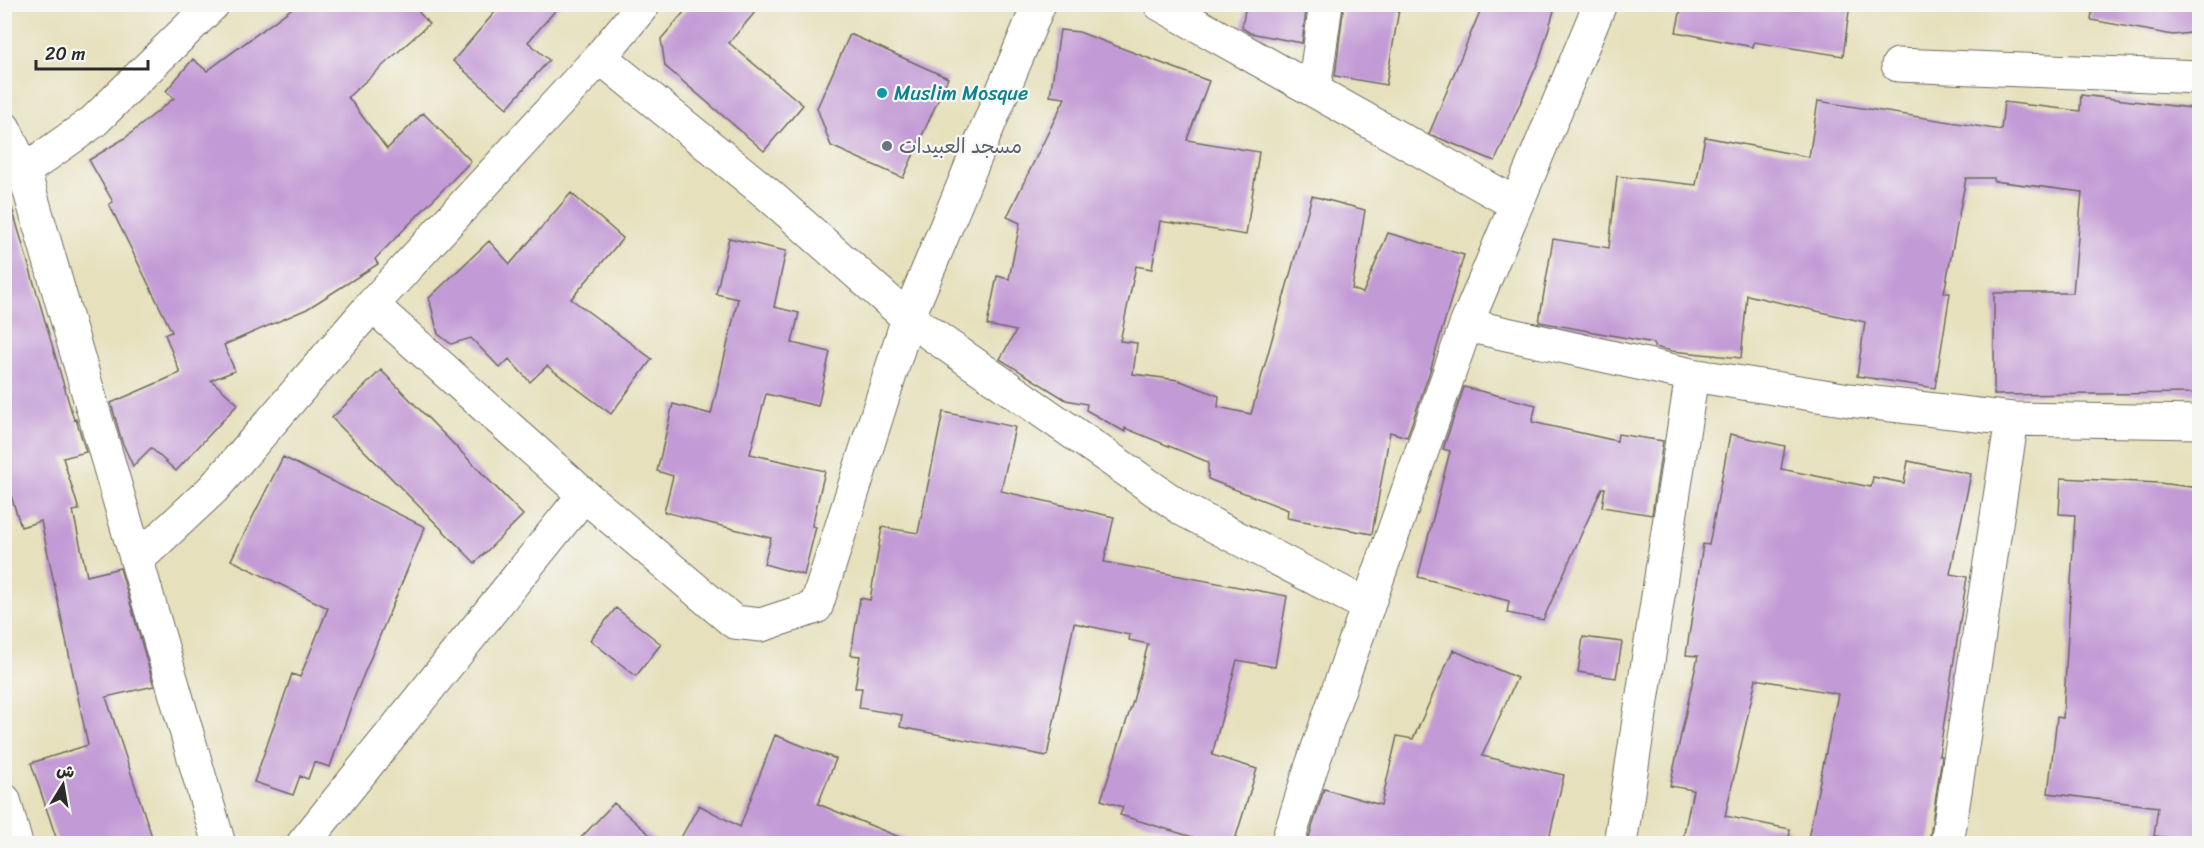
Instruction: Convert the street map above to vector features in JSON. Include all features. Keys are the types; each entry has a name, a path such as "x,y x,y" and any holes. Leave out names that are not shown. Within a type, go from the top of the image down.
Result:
{"street":[{"path":"24,171 93,122 213,4"},
{"path":"137,560 213,489 372,305 600,57 644,4"},
{"path":"372,305 584,495 734,622 761,626 816,608 908,318 1039,4"},
{"path":"1160,4 1516,204"},
{"path":"1314,89 1326,4"},
{"path":"1287,843 1466,325 1600,4"},
{"path":"600,57 769,195 908,318 1184,510 1368,606"},
{"path":"1898,65 2199,76"},
{"path":"4,128 24,171 219,843"},
{"path":"1466,325 1692,375 1849,400 2012,419 2199,422"},
{"path":"1620,843 1692,375"},
{"path":"1947,843 2012,419"},
{"path":"303,843 584,495"},
{"path":"4,800 16,843"}],"building":[{"path":"298,4 412,4 429,24 348,97 387,149 423,113 471,161 375,259 378,264 307,309 224,345 235,371 211,380 238,404 176,471 151,448 133,466 122,442 111,403 180,373 165,334 172,332 109,204 113,202 89,160 125,138 174,98 166,91 193,59 207,71"},
{"path":"561,4 528,42 549,60 507,108 453,61 501,5"},
{"path":"691,4 762,4 729,43 803,105 764,151 665,66 661,39"},
{"path":"1246,4 1307,4 1302,43 1250,33 1242,28"},
{"path":"1344,4 1400,4 1386,85 1335,76"},
{"path":"1483,4 1556,4 1540,58 1495,161 1429,134"},
{"path":"1682,4 1850,4 1843,56 1754,42 1753,47 1676,32"},
{"path":"2093,4 2199,4 2199,32 2173,35 2091,20"},
{"path":"1060,30 1079,32 1209,81 1187,140 1259,152 1246,235 1160,221 1152,269 1136,266 1120,341 1137,343 1133,374 1178,380 1219,396 1218,407 1251,414 1312,196 1365,210 1352,289 1363,293 1388,233 1464,255 1430,371 1407,437 1390,432 1372,534 1287,518 1288,510 1208,479 1208,462 1125,428 1125,432 1086,410 1087,404 1066,400 1000,359 1016,331 987,325 997,276 1009,279 1020,223 1007,217 1065,98 1050,96"},
{"name":"Muslim Mosque","path":"850,34 948,78 903,178 831,146 817,108"},
{"path":"2081,95 2199,109 2199,393 1994,395 1994,293 2073,293 2082,192 1994,181 1994,178 1966,178 1944,293 1950,293 1935,388 1857,376 1865,322 1747,295 1741,358 1672,351 1654,347 1654,343 1539,322 1553,239 1609,248 1617,176 1696,185 1705,137 1809,157 1818,101 2001,130 2004,102 2080,111"},
{"path":"571,193 623,238 571,299 652,359 611,414 547,366 530,382 509,359 500,368 471,338 451,344 438,334 429,298 489,241 510,264"},
{"path":"12,208 74,420 76,419 86,452 63,458 79,510 73,511 87,576 120,568 154,686 106,697 154,843 58,843 31,763 88,745 41,521 21,527 4,474 4,209"},
{"path":"729,238 786,251 774,307 799,313 792,343 830,352 818,406 766,394 750,454 825,471 812,526 816,527 804,575 764,564 771,538 664,512 673,476 657,471 673,404 711,414 738,299 716,294"},
{"path":"381,370 523,515 475,563 332,418"},
{"path":"1464,387 1536,405 1532,422 1617,441 1618,434 1663,441 1652,515 1602,507 1605,488 1602,488 1543,620 1507,613 1509,601 1418,577 1450,451 1443,449"},
{"path":"943,412 1015,427 1001,491 1114,517 1104,562 1287,596 1275,667 1237,660 1212,755 1257,769 1234,843 1212,843 1120,815 1123,807 1101,800 1133,701 1148,644 1129,640 1130,635 1074,623 1047,756 900,727 902,715 859,708 862,688 855,688 860,656 851,655 860,598 870,600 882,527 918,533"},
{"path":"1730,434 1785,446 1781,469 1871,487 1873,477 1904,483 1908,461 1971,474 1950,574 1967,577 1939,755 1942,756 1929,843 1807,843 1838,694 1756,679 1725,816 1790,829 1789,843 1682,843 1693,790 1670,786 1698,656 1686,655 1703,544 1709,545"},
{"path":"283,457 425,527 354,698 330,767 314,762 308,779 300,776 293,795 254,782 292,674 300,677 328,608 231,560"},
{"path":"2061,478 2159,483 2199,488 2199,841 2154,836 2158,807 2048,793 2057,717 2063,718 2075,515 2059,514"},
{"path":"616,608 661,644 636,676 590,640"},
{"path":"1583,637 1622,642 1616,678 1578,672"},
{"path":"1453,650 1517,678 1482,756 1564,775 1548,843 1307,843 1324,789 1381,805 1397,736 1413,739"},
{"path":"775,735 836,759 818,804 914,843 678,843 699,805 740,827"},
{"path":"614,803 659,843 576,843"}],"place":[{"name":"Muslim Mosque","path":"882,93"},
{"name":"مسجد العبيدات","path":"887,146"}]}
